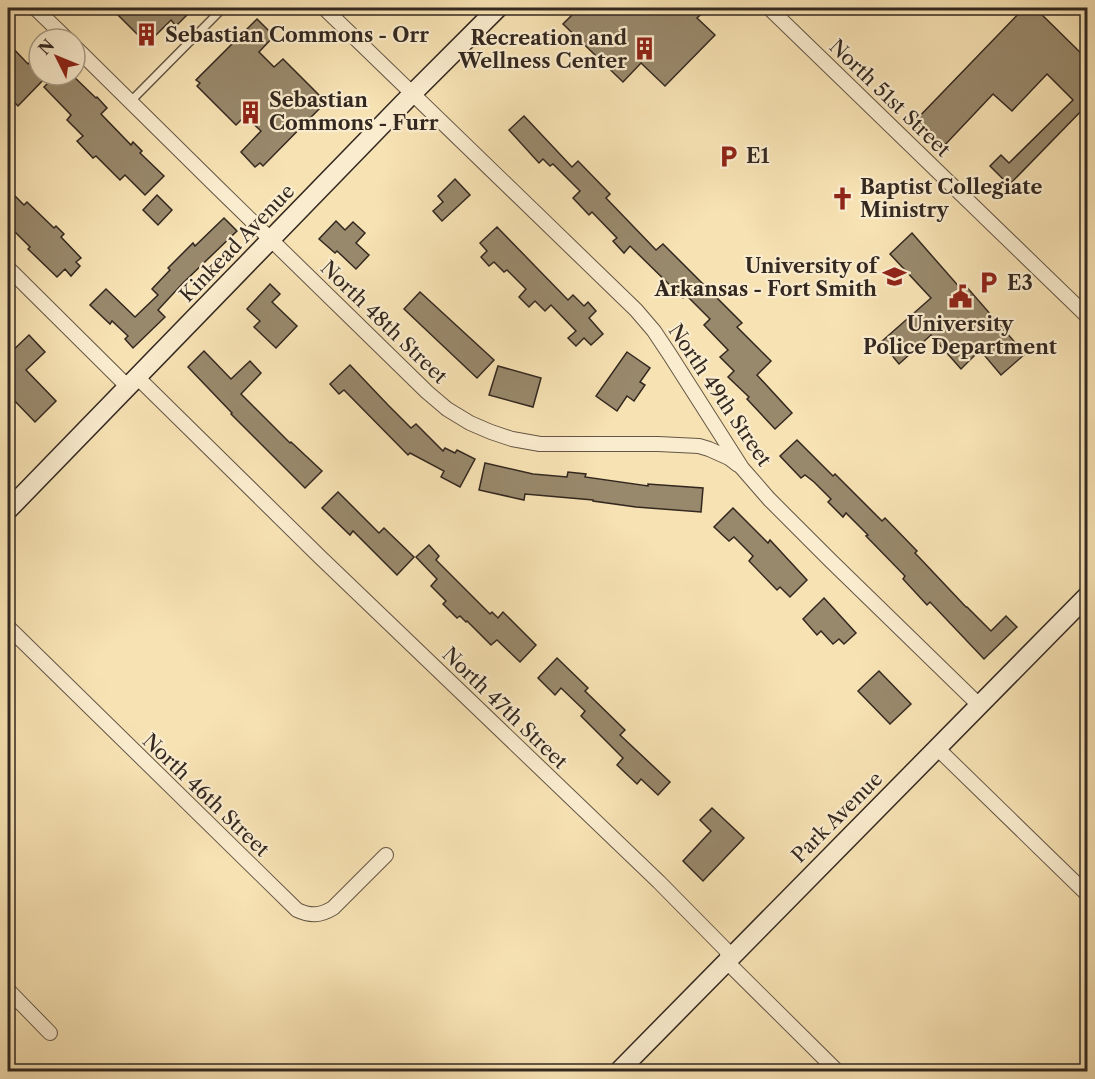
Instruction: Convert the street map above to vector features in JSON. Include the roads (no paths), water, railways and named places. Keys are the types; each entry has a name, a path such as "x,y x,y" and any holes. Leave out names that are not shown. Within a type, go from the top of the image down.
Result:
{"street":[{"path":"35,8 55,27"},
{"name":"North 49th Street","path":"324,8 636,310 670,355 742,468 777,507 979,705"},
{"name":"Kinkead Avenue","path":"8,510 498,8"},
{"name":"North 51st Street","path":"769,8 1088,317"},
{"name":"North 48th Street","path":"87,59 447,409 470,423 512,439 540,444 699,446 709,448 729,458 742,468"},
{"name":"North 47th Street","path":"8,268 320,557 659,882 726,950 728,962 838,1071"},
{"name":"Park Avenue","path":"618,1071 1088,595"},
{"name":"North 46th Street","path":"8,627 297,910 315,915 333,908 386,855"},
{"path":"937,748 1088,895"},
{"path":"8,990 50,1033"}],"lane":[{"path":"130,102 223,8"}],"place":[{"name":"Sebastian Commons - Orr","path":"147,35"},
{"name":"Recreation and Wellness Center","path":"645,49"},
{"name":"Sebastian Commons - Furr","path":"251,112"},
{"name":"E1","path":"728,156"},
{"name":"Baptist Collegiate Ministry","path":"842,199"},
{"name":"University of Arkansas - Fort Smith","path":"895,277"},
{"name":"E3","path":"989,283"},
{"name":"University Police Department","path":"960,297"}]}
